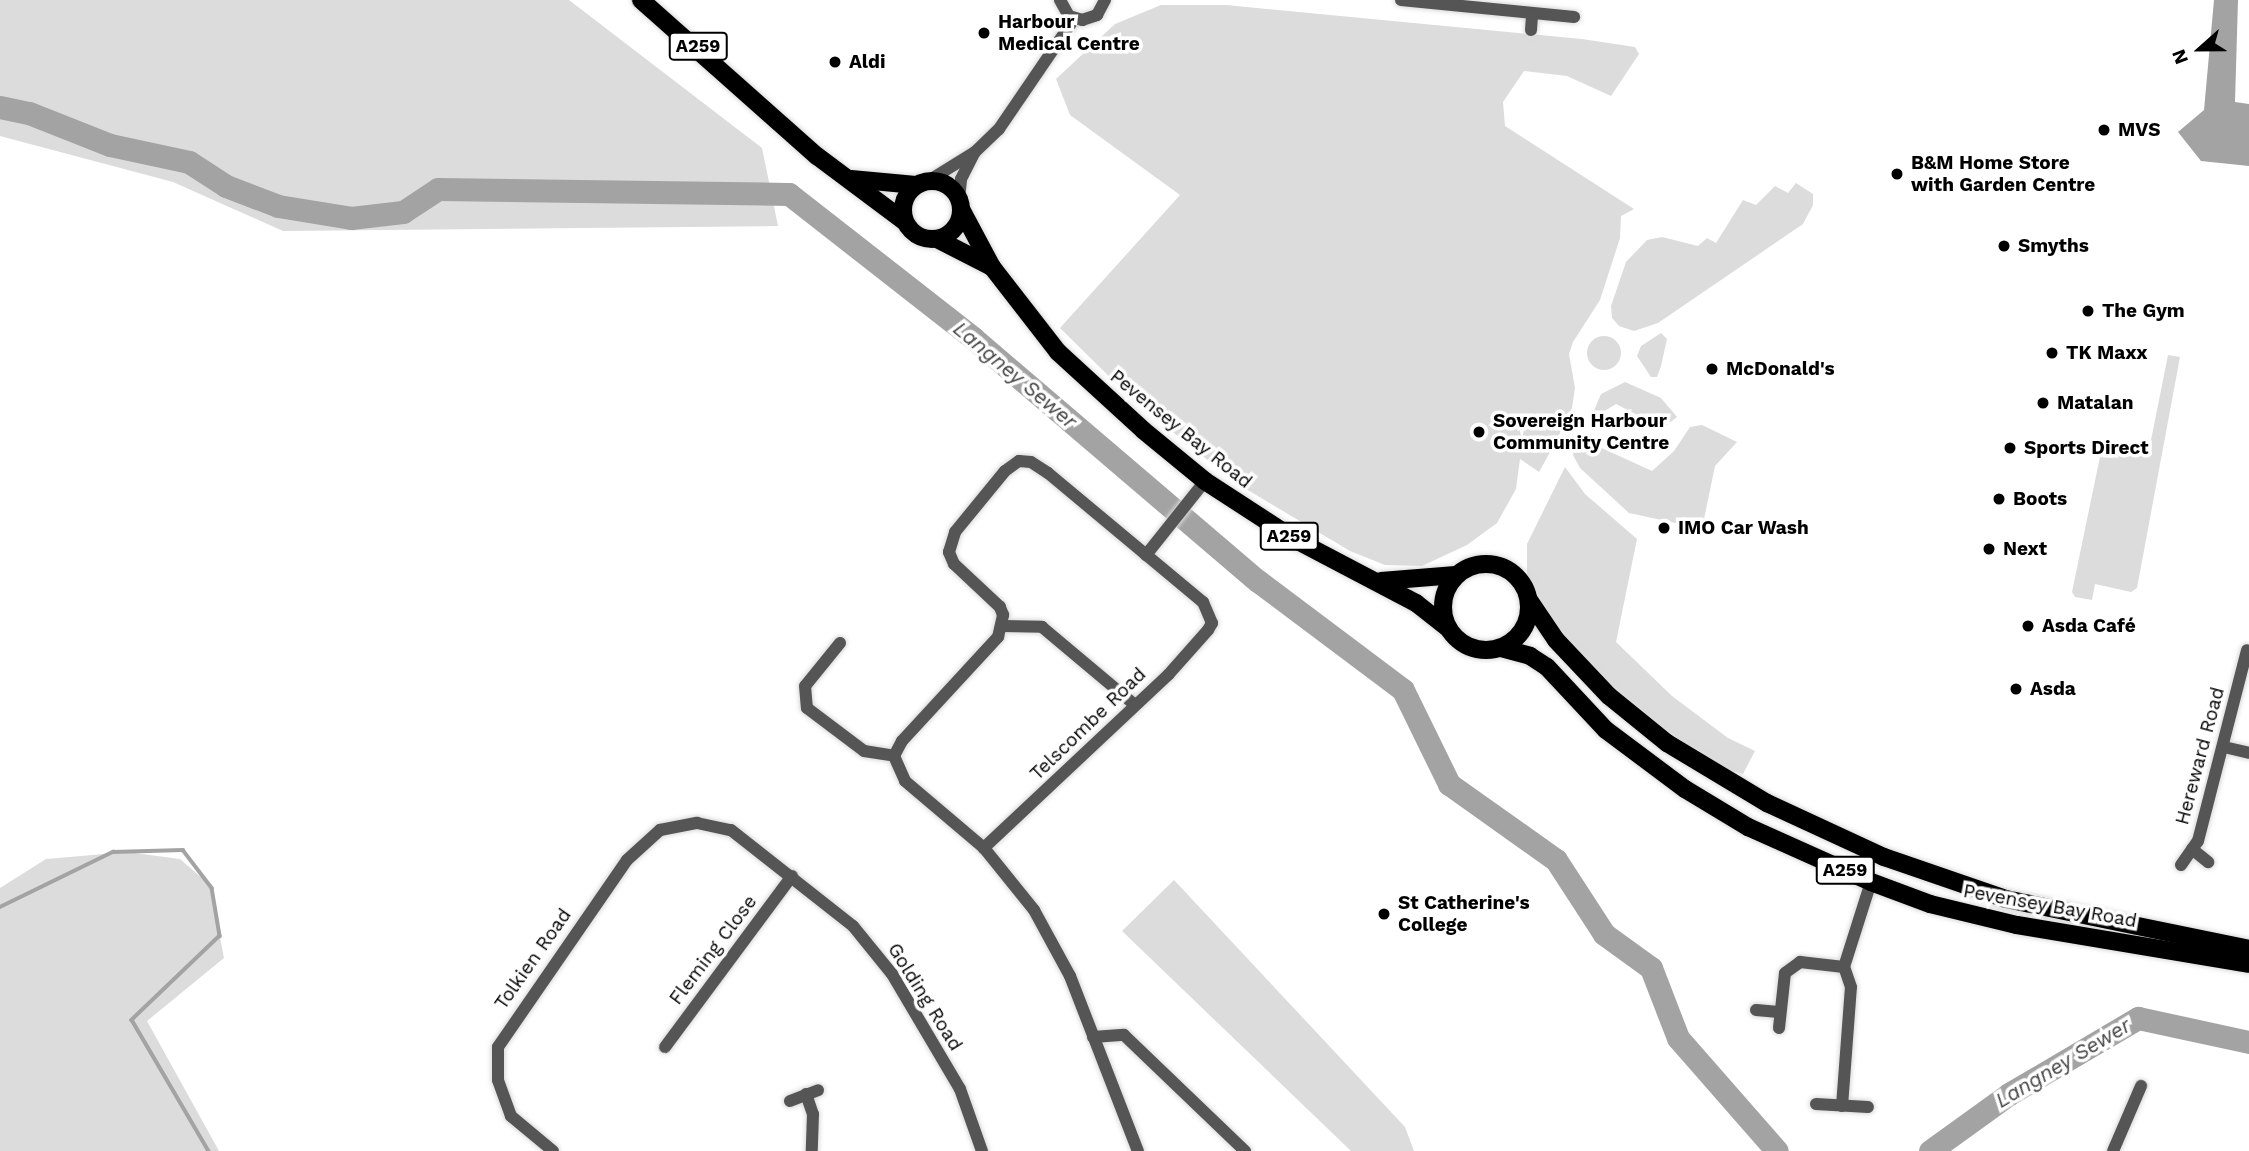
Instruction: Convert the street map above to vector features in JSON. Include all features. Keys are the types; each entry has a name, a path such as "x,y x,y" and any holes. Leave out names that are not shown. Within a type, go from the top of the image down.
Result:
{"main road":[{"name":"A259","path":"641,0 817,156 904,221"},
{"name":"A259","path":"851,179 922,183"},
{"path":"922,183 946,185 960,204 952,232 937,239 917,236 904,221 904,201 922,183"},
{"name":"Pevensey Bay Road","path":"960,204 992,267 1058,352 1205,481 1296,540 1378,581 1449,629"},
{"name":"Pevensey Bay Road","path":"937,239 992,267"},
{"path":"1378,581 1456,575 1475,565 1498,565 1517,577 1529,600 1522,631 1501,648 1476,649 1449,629 1444,600 1456,575"},
{"name":"Pevensey Bay Road","path":"1529,600 1556,640 1609,696 1667,743 1767,803 1884,857 2007,899 2249,949"},
{"name":"Pevensey Bay Road","path":"1501,648 1531,656 1547,667 1606,730 1685,789 1742,824 1871,882 1930,904 2017,925 2249,964"}],"street":[{"path":"1059,0 1074,19"},
{"path":"960,204 961,178 975,152 1006,119 1074,19 1097,15 1105,0"},
{"path":"1401,0 1457,3 1574,17"},
{"path":"1531,30 1532,13"},
{"path":"922,183 975,152"},
{"path":"894,756 902,741 998,636 1003,625 1000,607 954,564 949,552 955,532 1005,471 1019,461 1031,462 1048,472 1146,555 1205,481"},
{"name":"Telscombe Road","path":"984,848 1135,705 1212,623 1203,602 1146,555"},
{"path":"1003,625 1042,626 1135,705"},
{"path":"840,643 805,686 807,708 864,751 894,756"},
{"name":"Hereward Road","path":"2180,865 2192,849 2224,747 2246,671 2247,650"},
{"path":"2224,747 2249,753"},
{"path":"894,756 905,781 984,848 1018,888 1053,942 1138,1151"},
{"name":"Golding Road","path":"697,823 731,830 853,926 892,974 960,1089 982,1151"},
{"name":"Tolkien Road","path":"553,1151 511,1116 498,1080 498,1047 627,860 660,830 697,823"},
{"name":"Hereward Road","path":"2192,849 2208,862"},
{"name":"Fleming Close","path":"664,1047 792,876"},
{"path":"1842,1106 1851,987 1844,967 1871,882"},
{"path":"1779,1028 1785,973 1800,961 1844,967"},
{"path":"1756,1010 1779,1012"},
{"path":"1093,1037 1124,1035 1245,1151"},
{"path":"2117,1149 2141,1086"},
{"path":"790,1101 812,1092 812,1151"},
{"path":"1816,1104 1868,1107"}],"shaded area":[{"path":"0,0 569,0 762,148 778,226 283,231 173,182 0,136"},
{"path":"2214,0 2238,0 2235,102 2249,104 2249,166 2201,161 2178,132 2204,110"},
{"path":"1161,5 1226,5 1582,39 1635,47 1639,54 1611,96 1567,76 1524,71 1503,102 1505,126 1634,209 1621,216 1620,238 1600,300 1573,342 1569,354 1575,388 1572,408 1553,447 1539,472 1520,459 1516,489 1497,523 1467,545 1422,566 1385,565 1350,551 1236,483 1133,400 1060,328 1180,195 1070,115 1056,79 1115,24"},
{"path":"1796,183 1813,194 1813,205 1803,224 1658,323 1634,331 1619,326 1612,318 1611,306 1626,262 1647,240 1662,237 1698,246 1707,238 1716,243 1743,200 1756,205 1775,186 1788,193"},
{"path":"1661,333 1667,339 1661,366 1657,377 1651,377 1637,356 1641,346"},
{"path":"1604,336 1616,341 1621,353 1616,365 1604,370 1592,365 1587,353 1592,341"},
{"path":"2168,355 2180,357 2137,588 2131,592 2095,584 2092,600 2075,597 2072,592 2102,447 2148,455"},
{"path":"1625,382 1661,398 1677,417 1663,428 1616,404 1590,420 1601,394"},
{"path":"1702,425 1737,442 1715,466 1704,519 1711,521 1708,530 1629,513 1580,468 1573,455 1575,440 1580,438 1652,471 1674,451 1690,427"},
{"path":"1565,467 1585,494 1637,539 1616,642 1672,696 1728,738 1755,751 1743,774 1723,769 1639,712 1577,653 1545,610 1527,574 1527,544"},
{"path":"127,852 180,859 210,885 224,958 147,1021 219,1151 0,1151 0,888 46,859"},
{"path":"1174,880 1405,1127 1414,1151 1351,1151 1122,931"}],"waterway":[{"name":"Langney Sewer","path":"0,107 29,113 110,145 189,162 226,186 278,206 351,218 403,212 438,189 789,194 973,338 1258,581 1403,690 1449,784 1556,860 1604,934 1651,968 1678,1038 1777,1151"},
{"path":"0,907 113,852 183,850 212,888 220,936 132,1020 209,1151"},
{"name":"Langney Sewer","path":"1930,1151 2009,1094 2138,1018 2249,1042"}],"place":[{"name":"Harbour Medical Centre","path":"984,33"},
{"name":"Aldi","path":"835,62"},
{"name":"MVS","path":"2104,130"},
{"name":"B&M Home Store with Garden Centre","path":"1897,174"},
{"name":"Smyths","path":"2004,246"},
{"name":"The Gym","path":"2088,311"},
{"name":"TK Maxx","path":"2052,353"},
{"name":"McDonald's","path":"1712,369"},
{"name":"Matalan","path":"2043,403"},
{"name":"Sovereign Harbour Community Centre","path":"1479,432"},
{"name":"Sports Direct","path":"2010,448"},
{"name":"Boots","path":"1999,499"},
{"name":"IMO Car Wash","path":"1664,528"},
{"name":"Next","path":"1989,549"},
{"name":"Asda Café","path":"2028,626"},
{"name":"Asda","path":"2016,689"},
{"name":"St Catherine's College","path":"1384,914"}]}
